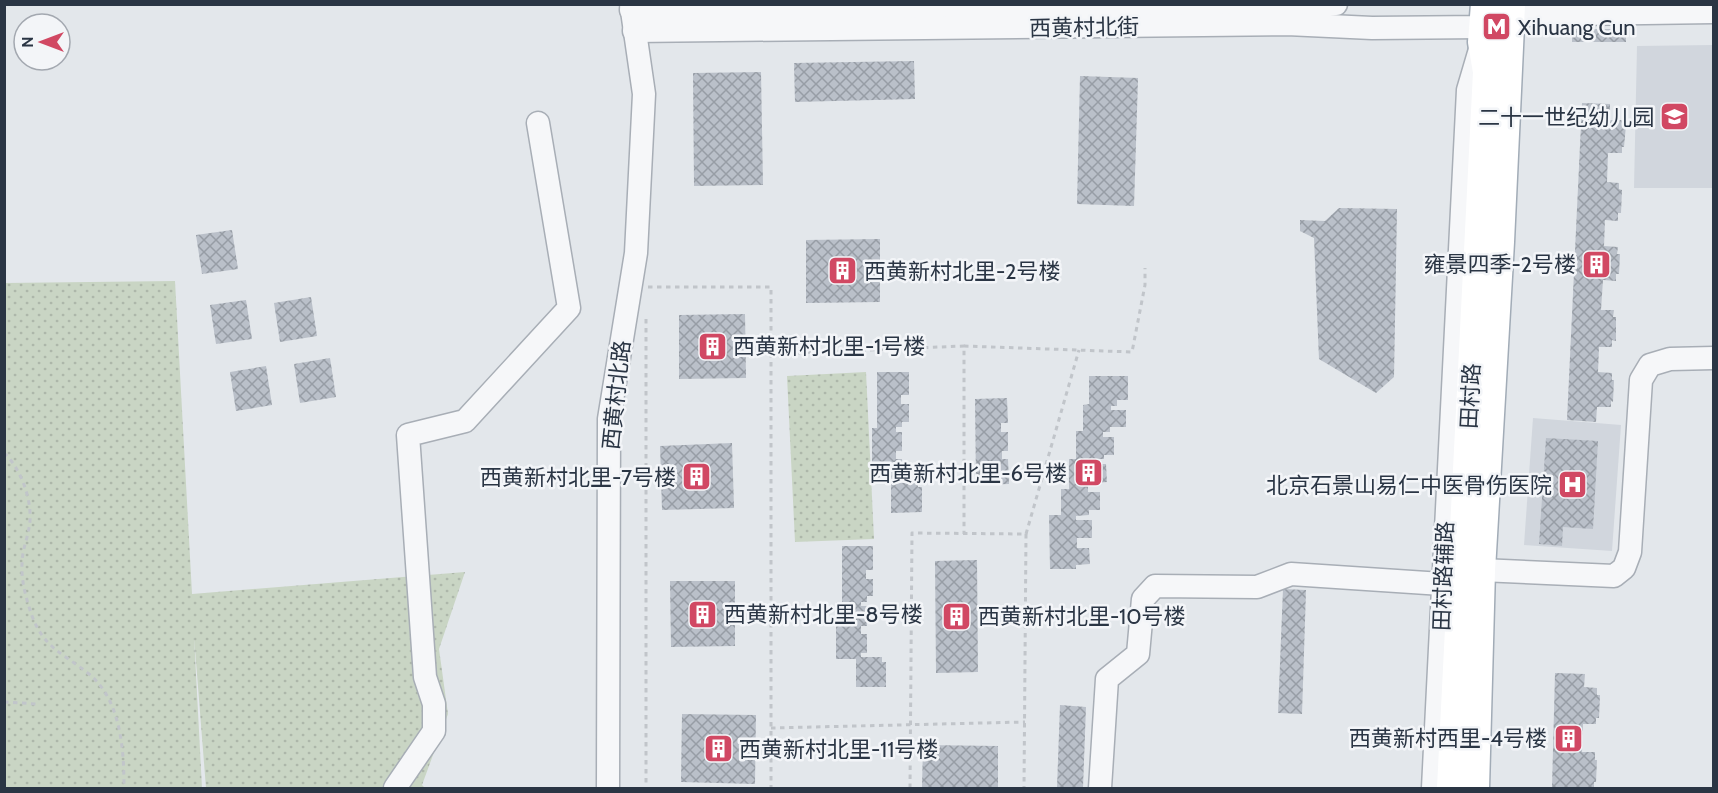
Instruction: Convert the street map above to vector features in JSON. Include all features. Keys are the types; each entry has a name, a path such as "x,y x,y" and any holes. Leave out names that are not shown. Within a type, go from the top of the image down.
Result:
{"main road":[{"name":"田村路","path":"1475,789 1481,570 1500,242 1494,16"},
{"name":"田村路","path":"1451,789 1448,665 1487,72 1494,16"}],"street":[{"name":"西黄村北街","path":"632,15 774,10 829,13 1336,4"},
{"name":"西黄村北街","path":"632,15 1287,24 1372,28 1494,16 1713,12"},
{"name":"西黄村北路","path":"608,789 609,419 636,253 644,94 632,15"},
{"name":"田村路辅路","path":"1433,789 1448,665 1442,584 1468,90 1494,16"},
{"path":"395,789 434,731 434,704 426,677 408,435 465,421 569,308 538,123"},
{"path":"1481,570 1614,576 1624,568 1630,552 1641,380 1650,366 1670,359 1713,358"},
{"path":"1100,789 1107,679 1138,654 1143,599 1155,586 1257,587 1291,574 1442,584"}],"path":[{"path":"771,354 964,346 1132,352 1145,285 1145,268"},
{"path":"646,288 771,288 771,789"},
{"path":"646,311 646,789"},
{"path":"964,346 964,534"},
{"path":"1024,789 1026,534 1079,350"},
{"path":"4,453 12,460 26,486 30,519 22,573 33,618 42,637 51,648 88,674 104,690 120,733 124,759 124,789"},
{"path":"909,789 912,533 1026,534"},
{"path":"4,702 37,704"},
{"path":"771,728 1025,722"}],"shaded area":[{"name":"二十一世纪幼儿园","path":"1713,45 1713,188 1634,188 1637,46"},
{"name":"北京石景山易仁中医骨伤医院","path":"1533,418 1621,425 1612,551 1524,545"}],"green space":[{"path":"175,281 192,594 465,572 439,649 448,714 422,785 425,788 206,788 194,636 202,788 5,788 4,283"},
{"path":"866,372 874,539 795,542 787,376"}],"building":[{"path":"1572,29 1626,29 1626,42 1572,42"},
{"path":"914,61 915,99 795,102 794,63"},
{"path":"761,72 763,185 694,186 693,73"},
{"path":"1080,76 1138,78 1134,206 1077,204"},
{"name":"雍景四季-2号楼","path":"1582,103 1610,104 1610,120 1623,120 1623,125 1626,125 1622,153 1608,153 1607,182 1619,183 1619,189 1622,190 1621,213 1618,213 1618,221 1605,220 1604,246 1618,247 1617,254 1620,254 1619,274 1616,274 1616,281 1603,280 1601,310 1614,310 1616,341 1612,340 1612,347 1599,347 1598,372 1612,373 1613,402 1611,401 1611,407 1597,407 1596,422 1567,420"},
{"path":"1339,208 1397,209 1394,377 1376,393 1319,359 1314,238 1300,231 1300,220 1325,221"},
{"path":"232,230 238,269 202,274 196,235"},
{"name":"西黄新村北里-2号楼","path":"880,239 880,302 806,303 806,240"},
{"path":"311,297 317,336 280,342 274,303"},
{"path":"246,300 252,339 216,344 210,305"},
{"name":"西黄新村北里-1号楼","path":"745,314 746,378 679,379 679,315"},
{"path":"330,358 336,397 300,403 294,364"},
{"path":"266,366 272,405 236,411 230,372"},
{"name":"西黄新村北里-6号楼","path":"877,372 909,372 909,395 901,395 901,404 909,404 909,422 902,422 902,427 896,427 896,432 902,432 902,451 896,451 896,459 902,459 902,479 896,479 896,483 918,483 918,487 922,487 922,512 891,513 891,484 872,484 872,428 877,428"},
{"name":"西黄新村北里-6号楼","path":"1089,376 1128,376 1128,400 1117,400 1117,406 1111,406 1111,410 1126,410 1126,427 1110,427 1110,432 1103,432 1103,437 1114,437 1114,455 1104,455 1104,459 1095,459 1095,464 1106,464 1107,482 1097,483 1097,486 1088,486 1088,492 1100,492 1100,510 1089,510 1089,515 1076,516 1076,520 1092,520 1092,538 1077,538 1077,548 1089,548 1090,564 1076,565 1076,569 1050,569 1049,515 1061,515 1061,489 1069,489 1069,459 1076,459 1076,431 1083,431 1083,405 1089,404"},
{"name":"西黄新村北里-6号楼","path":"1007,398 1008,423 1001,423 1001,432 1008,432 1008,451 1002,451 1002,459 1008,459 1009,484 976,485 975,399"},
{"path":"1546,438 1598,441 1593,529 1563,527 1562,546 1539,544"},
{"name":"西黄新村北里-7号楼","path":"732,443 734,508 662,510 660,446"},
{"path":"842,546 873,546 873,570 866,570 866,579 873,579 873,596 867,596 867,602 861,602 861,606 867,606 867,626 861,626 861,634 867,634 867,653 861,653 861,657 882,657 882,662 886,662 886,687 856,687 856,659 836,659 836,602 842,602"},
{"name":"西黄新村北里-10号楼","path":"977,560 978,672 936,673 935,561"},
{"name":"西黄新村北里-8号楼","path":"670,581 735,581 735,646 671,647"},
{"path":"1283,589 1306,590 1302,714 1278,713"},
{"name":"西黄新村西里-4号楼","path":"1555,673 1585,674 1584,687 1597,688 1597,695 1600,695 1599,718 1596,718 1596,724 1583,724 1582,752 1595,752 1595,760 1597,760 1594,788 1552,788"},
{"path":"1060,705 1086,707 1083,788 1057,788"},
{"name":"西黄新村北里-11号楼","path":"682,714 756,715 755,784 681,782"},
{"path":"923,745 998,746 998,788 922,788"}],"place":[{"name":"Xihuang Cun","path":"1497,27"},
{"name":"二十一世纪幼儿园","path":"1675,117"},
{"name":"雍景四季-2号楼","path":"1597,264"},
{"name":"西黄新村北里-2号楼","path":"843,271"},
{"name":"西黄新村北里-1号楼","path":"712,346"},
{"name":"西黄新村北里-6号楼","path":"1088,473"},
{"name":"西黄新村北里-7号楼","path":"697,477"},
{"name":"北京石景山易仁中医骨伤医院","path":"1573,485"},
{"name":"西黄新村北里-8号楼","path":"703,614"},
{"name":"西黄新村北里-10号楼","path":"957,616"},
{"name":"西黄新村西里-4号楼","path":"1568,738"},
{"name":"西黄新村北里-11号楼","path":"718,749"}]}
